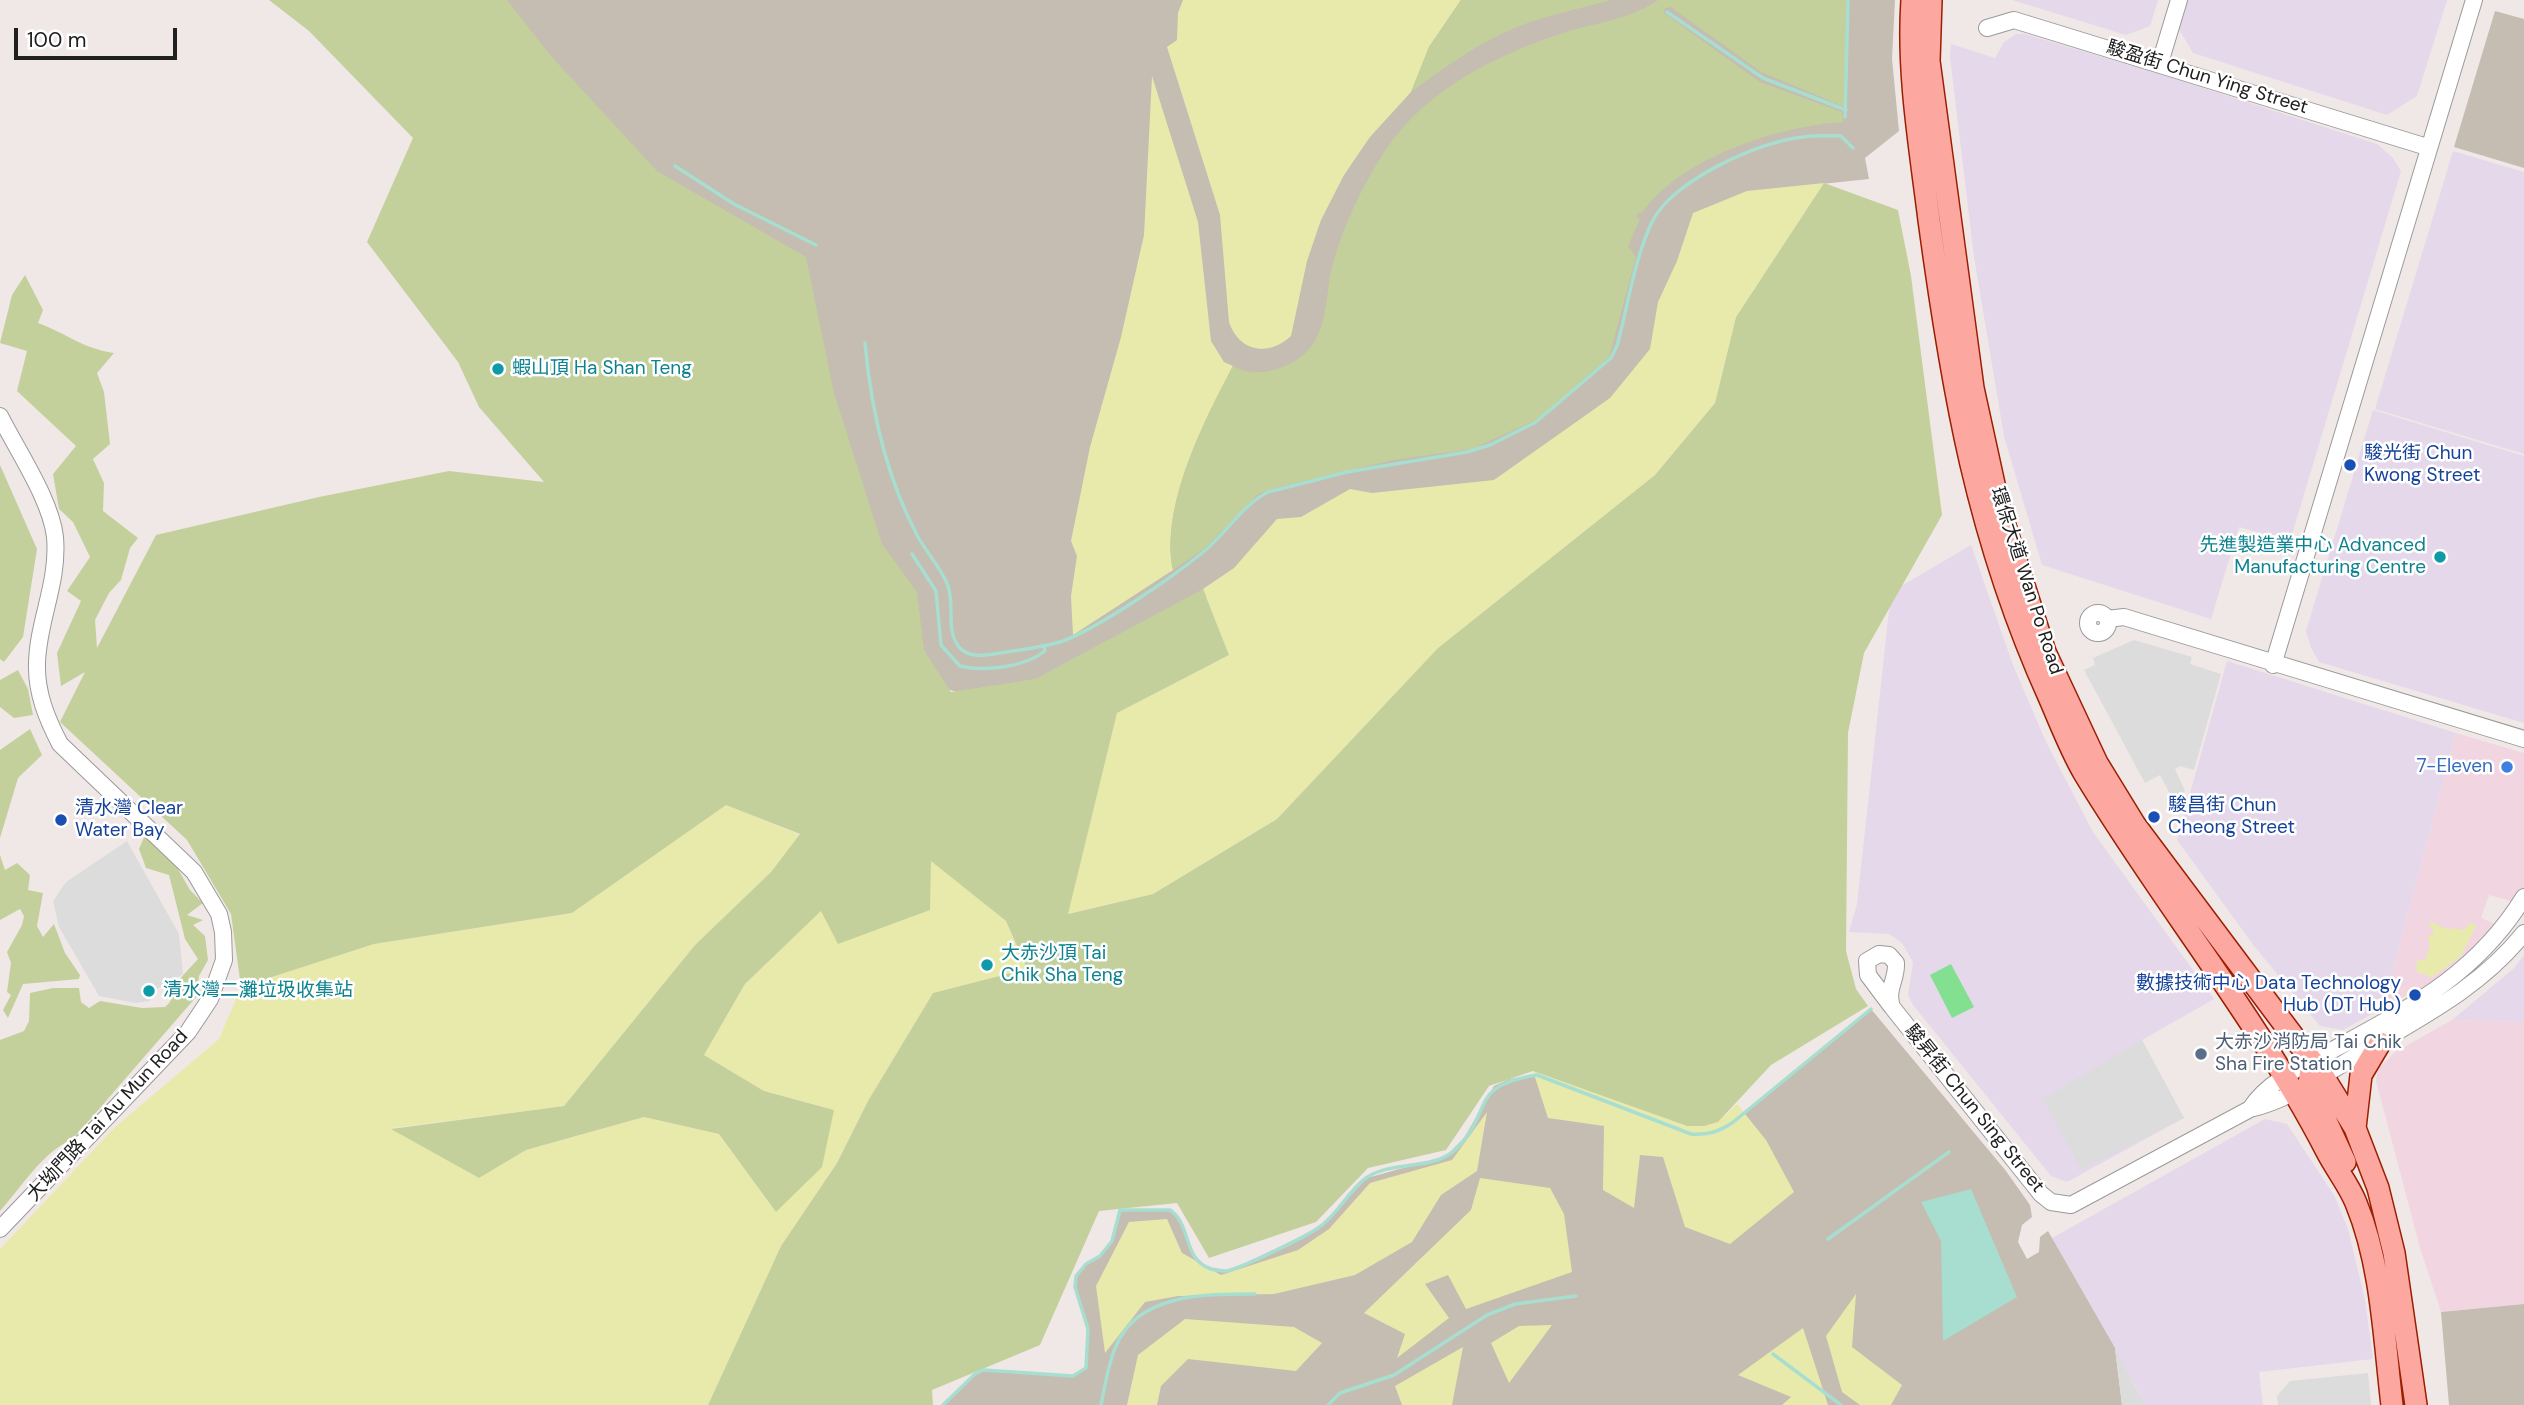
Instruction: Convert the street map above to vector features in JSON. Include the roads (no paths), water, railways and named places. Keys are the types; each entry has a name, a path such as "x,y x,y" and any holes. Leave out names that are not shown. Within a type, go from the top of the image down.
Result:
{"main road":[{"name":"環保大道 Wan Po Road","path":"1912,0 1913,90 1954,393 1980,511 2004,585 2032,659 2081,769 2305,1078 2355,1128 2378,1188 2394,1253 2416,1405"},
{"name":"環保大道 Wan Po Road","path":"1931,0 1929,61 1973,388 1999,507 2045,652 2097,763 2135,825 2305,1078 2356,1202 2375,1273 2392,1405"},
{"path":"2355,1128 2361,1075 2381,1043"}],"street":[{"path":"2160,63 2179,0"},
{"path":"2273,665 2427,147 2474,0"},
{"name":"駿盈街 Chun Ying Street","path":"1987,28 2014,20 2427,147"},
{"name":"大坳門路 Tai Au Mun Road","path":"0,416 45,505 55,534 55,565 37,664 40,693 60,744 194,872 215,906 224,942 219,980 204,1010 178,1043 0,1229"},
{"path":"2107,619 2124,617 2273,665 2524,739"},
{"path":"2305,1078 2444,986 2489,945 2524,897"},
{"path":"2305,1078 2381,1043 2480,978 2505,956 2524,933"},
{"name":"駿昇街 Chun Sing Street","path":"1892,1007 2041,1194 2060,1206 2080,1203 2250,1109 2264,1106 2305,1078"}],"waterway":[{"path":"1845,117 1848,0"},
{"path":"1667,12 1763,78 1846,110"},
{"path":"865,343 871,393 889,467 918,537 948,586 951,627 955,642 965,652 975,655 1042,646 1078,634 1154,589 1202,553 1250,504 1268,492 1347,472 1467,452 1490,445 1536,422 1611,358 1617,346 1636,267 1652,222 1662,207 1678,192 1718,166 1785,140 1841,136 1853,148"},
{"path":"675,166 734,204 816,245"},
{"path":"912,554 936,591 941,645 960,666 1004,667 1037,656 1045,651 1044,646"},
{"path":"943,1405 975,1374 983,1370 1073,1376 1086,1368 1088,1329 1075,1287 1076,1276 1086,1264 1100,1256 1112,1241 1120,1210 1170,1210 1182,1224 1195,1258 1211,1269 1226,1271 1272,1252 1318,1228 1359,1184 1376,1172 1447,1156 1468,1135 1485,1102 1500,1086 1537,1075 1691,1134 1708,1133 1732,1123 1871,1009"},
{"path":"1828,1239 1949,1152"},
{"path":"1101,1405 1116,1346 1126,1329 1140,1316 1157,1306 1195,1296 1255,1294"},
{"path":"1328,1405 1340,1393 1394,1375 1487,1315 1515,1304 1576,1296"},
{"path":"1773,1354 1841,1405"}],"place":[{"name":"蝦山頂 Ha Shan Teng","path":"498,369"},
{"name":"駿光街 Chun Kwong Street","path":"2350,465"},
{"name":"先進製造業中心 Advanced Manufacturing Centre","path":"2440,557"},
{"name":"7-Eleven","path":"2507,767"},
{"name":"駿昌街 Chun Cheong Street","path":"2154,817"},
{"name":"清水灣 Clear Water Bay","path":"61,820"},
{"name":"大赤沙頂 Tai Chik Sha Teng","path":"987,965"},
{"name":"清水灣二灘垃圾收集站","path":"149,991"},
{"name":"數據技術中心 Data Technology Hub (DT Hub)","path":"2415,995"},
{"name":"大赤沙消防局 Tai Chik Sha Fire Station","path":"2201,1054"}]}
